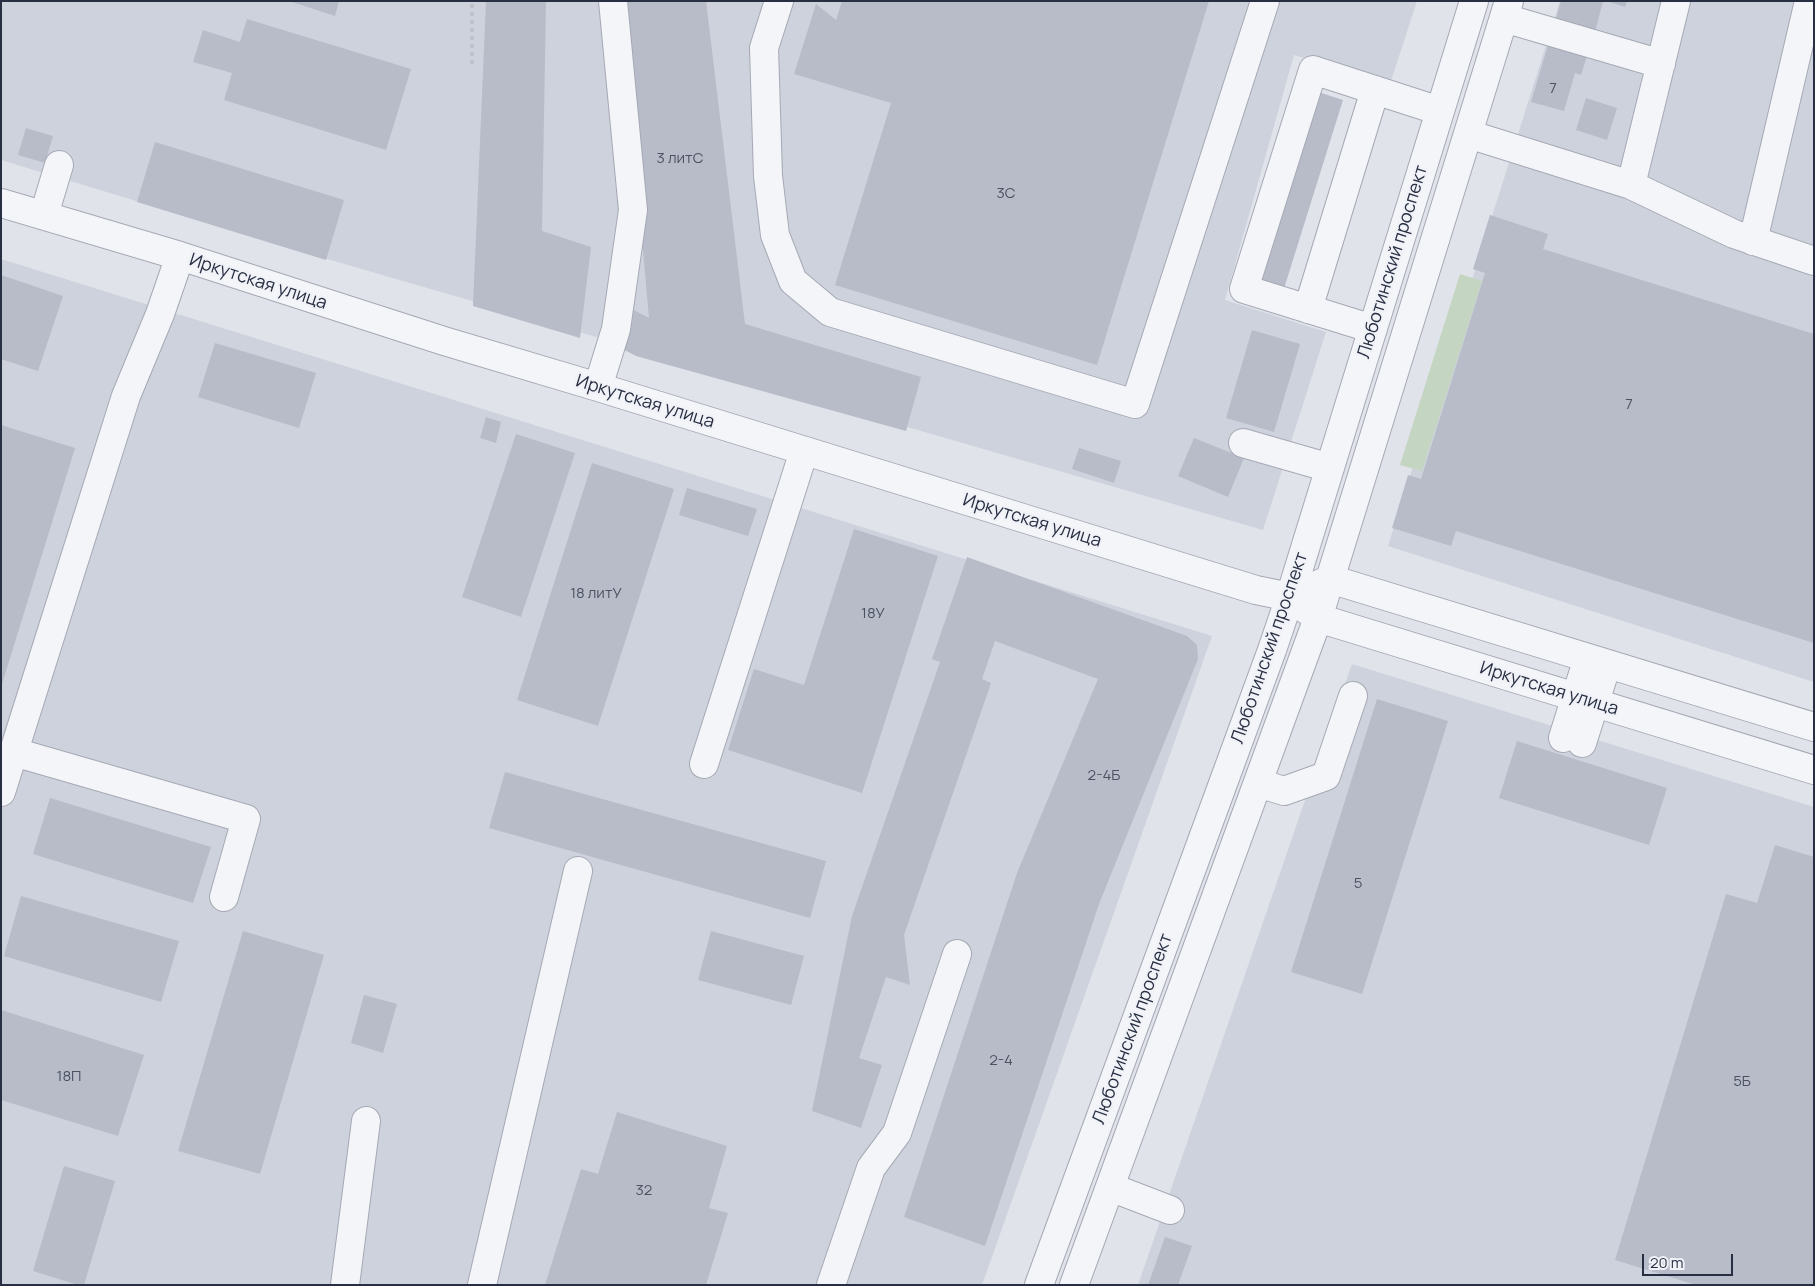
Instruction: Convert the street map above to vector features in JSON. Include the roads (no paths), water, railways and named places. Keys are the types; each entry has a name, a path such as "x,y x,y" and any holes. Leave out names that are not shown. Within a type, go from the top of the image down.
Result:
{"street":[{"path":"598,387 616,329 633,210 613,1"},
{"path":"779,1 764,48 768,176 775,235 793,281 830,312 1135,404 1265,1"},
{"name":"Люботинский проспект","path":"1039,1285 1290,597 1474,1"},
{"path":"1631,185 1676,1"},
{"path":"1753,241 1809,1"},
{"path":"1506,10 1660,64"},
{"name":"Люботинский проспект","path":"1075,1285 1318,618 1506,10"},
{"path":"1373,329 1244,289 1313,70 1440,111"},
{"path":"1308,309 1375,90"},
{"path":"1468,134 1631,185 1734,234 1814,261"},
{"path":"44,216 59,165"},
{"name":"Иркутская улица","path":"1,203 180,256 444,341 1246,587 1290,597 1318,618 1808,768"},
{"path":"1,792 126,396 160,314 180,256"},
{"path":"1243,443 1330,468"},
{"path":"704,764 804,451"},
{"path":"1290,597 1330,579 1814,727"},
{"path":"1513,678 1525,638"},
{"path":"1573,741 1597,661"},
{"path":"1645,718 1657,679"},
{"path":"1258,783 1284,791 1326,776 1353,696"},
{"path":"1808,768 1814,732"},
{"path":"14,752 246,819 224,897"},
{"path":"482,1285 578,872"},
{"path":"831,1285 871,1168 897,1134 957,954"},
{"path":"345,1285 366,1121"},
{"path":"1110,1187 1170,1210"}]}
